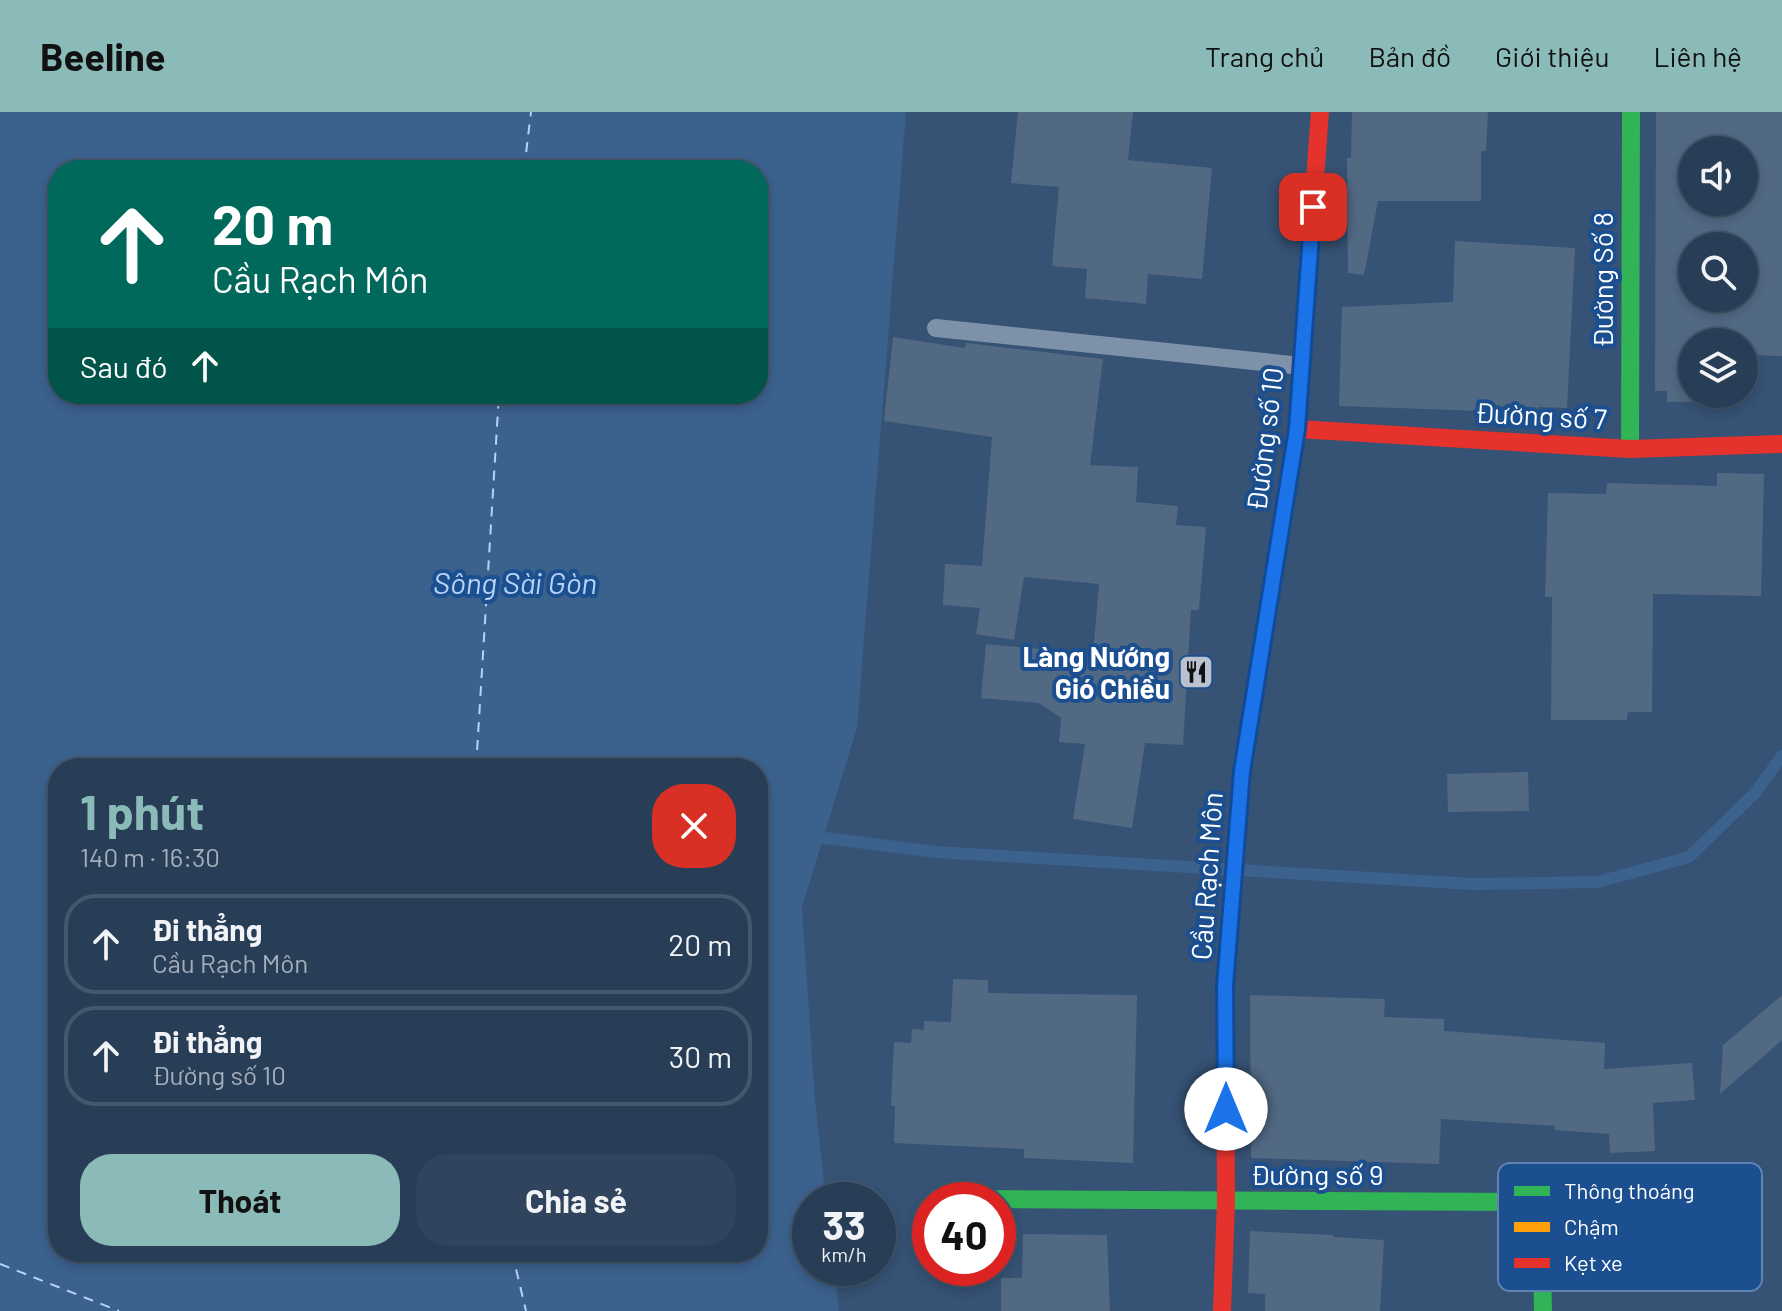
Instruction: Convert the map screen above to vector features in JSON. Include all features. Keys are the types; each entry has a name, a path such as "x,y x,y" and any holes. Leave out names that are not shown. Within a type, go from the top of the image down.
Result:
{"street":[{"name":"Đường số 10","path":"1242,771 1297,429 1320,112"},
{"name":"Đường Số 8","path":"1630,449 1631,112"},
{"name":"Đường số 7","path":"1297,429 1630,449 1782,444"},
{"name":"Cầu Rạch Môn","path":"1226,1202 1225,986 1242,771"},
{"name":"Đường số 9","path":"1016,1200 1498,1202"},
{"path":"1222,1311 1226,1202"},
{"name":"Đường số 9","path":"1543,1291 1543,1311"}],"lane":[{"path":"936,328 1302,366"}],"water":[{"name":"Sông Sài Gòn","path":"0,112 906,112 857,728 802,907 815,1100 824,1182 792,1182 792,1286 836,1286 839,1311 0,1311"}],"building":[{"path":"1018,112 1133,112 1128,160 1212,168 1202,279 1148,274 1146,304 1085,298 1087,269 1052,266 1059,187 1011,183"},
{"path":"1352,112 1488,112 1486,151 1481,151 1481,201 1378,201 1364,275 1348,273 1347,158 1351,158"},
{"path":"1656,112 1782,112 1782,356 1758,355 1758,328 1678,328 1678,402 1667,402 1667,391 1655,391"},
{"path":"1455,241 1575,248 1567,408 1538,407 1538,413 1339,406 1342,307 1453,302"},
{"path":"893,337 965,348 966,343 1103,359 1090,465 1138,467 1136,502 1178,506 1176,525 1206,527 1199,610 1191,610 1183,745 1145,743 1132,828 1073,819 1085,744 1059,742 1061,718 1039,703 981,698 986,644 1093,654 1099,584 1024,577 1014,640 976,634 980,608 943,605 945,564 982,566 992,437 884,421"},
{"path":"1717,473 1764,474 1761,596 1653,594 1652,712 1628,712 1627,720 1551,720 1552,597 1545,597 1548,493 1606,494 1607,483 1717,486"},
{"path":"1528,772 1529,811 1448,812 1447,774"},
{"path":"953,979 988,980 988,993 1137,995 1133,1163 1024,1158 1024,1149 894,1143 895,1106 891,1106 894,1042 911,1043 912,1029 924,1030 924,1021 951,1022"},
{"path":"1250,995 1385,999 1384,1017 1444,1019 1444,1031 1605,1043 1604,1069 1692,1063 1695,1100 1653,1103 1655,1151 1610,1153 1609,1134 1555,1130 1555,1126 1441,1119 1439,1164 1251,1158"},
{"path":"1782,995 1782,1040 1720,1094 1723,1045"},
{"path":"1250,1231 1384,1240 1380,1311 1265,1311 1265,1294 1248,1293"},
{"path":"1023,1234 1107,1235 1110,1311 1001,1311 1001,1286 1016,1286 1016,1278 1022,1278"}],"waterway":[{"path":"809,836 936,852 1473,884 1598,882 1689,857 1755,793 1782,756"}],"ferry route":[{"path":"525,160 531,112"},
{"path":"477,758 498,404"},
{"path":"514,1262 526,1311"},
{"path":"0,1264 119,1311"}],"traffic: fast":[{"path":"1630,449 1631,112"},
{"path":"1016,1199 1498,1202"},
{"path":"1543,1291 1543,1311"}],"traffic: slow":[{"path":"1236,852 1242,771 1297,429 1299,396"}],"traffic: jam":[{"path":"1299,396 1320,112"},
{"path":"1297,429 1630,449 1782,444"},
{"path":"1222,1311 1226,1202 1225,986 1236,852"}],"place":[{"name":"Làng Nướng Gió Chiều","path":"1196,672"}],"route":[{"path":"1226,1109 1225,986 1242,771 1297,429 1313,207"}]}
